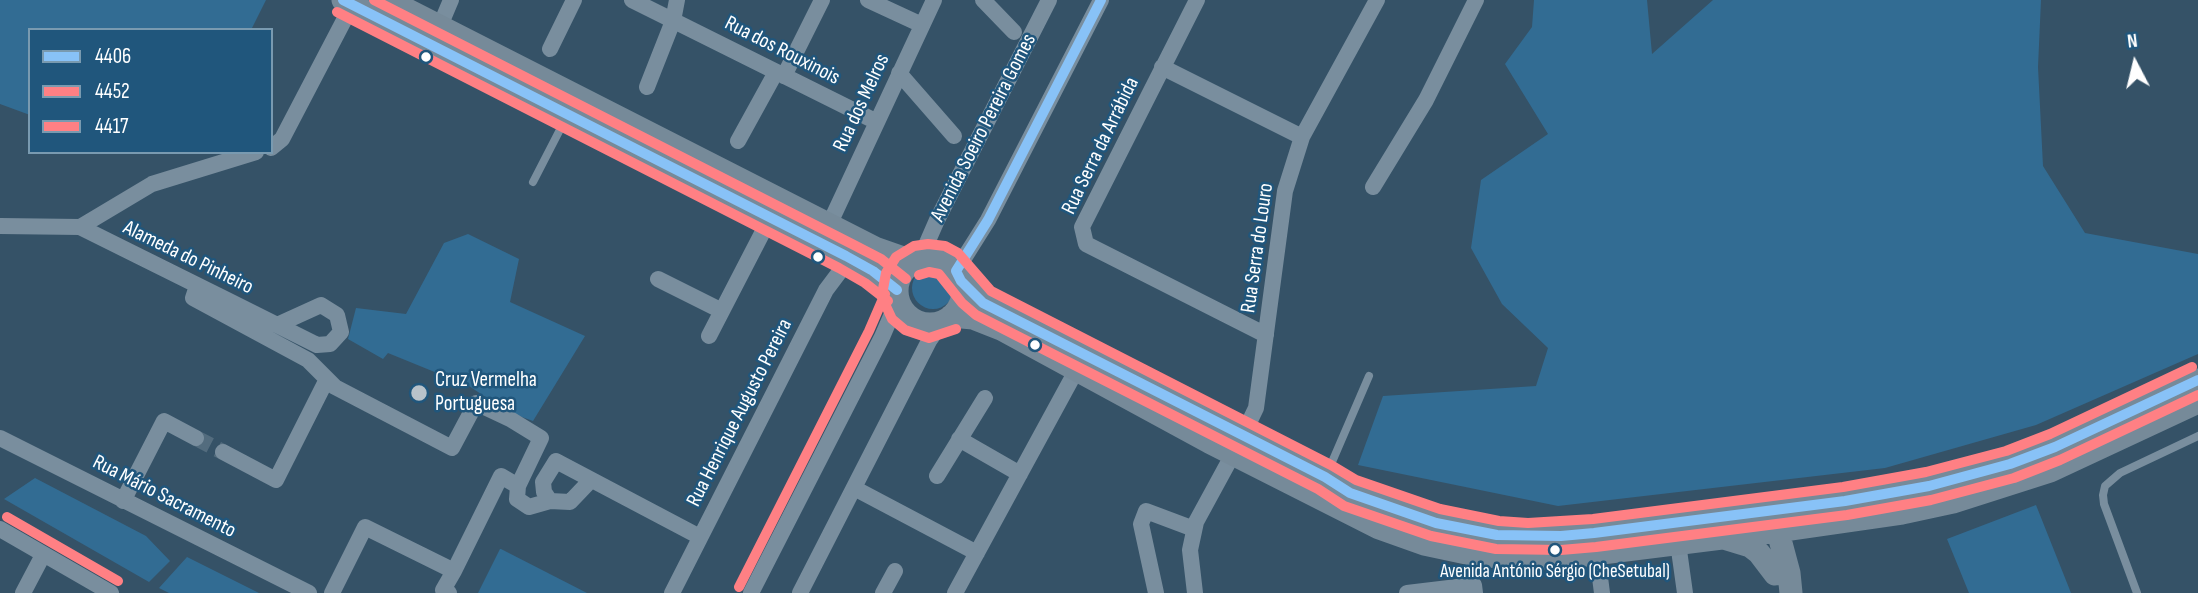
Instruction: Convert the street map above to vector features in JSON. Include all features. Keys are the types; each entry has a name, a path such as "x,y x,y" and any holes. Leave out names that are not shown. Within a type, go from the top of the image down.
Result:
{"main road":[{"path":"388,0 884,253 917,260 939,259 959,276 983,303 1238,444 1379,528 1424,544 1471,554 1517,559 1570,558 1721,538 1775,520 1928,486 2010,464 2094,430 2198,380"},
{"path":"347,2 857,262 873,271 897,295 903,310 911,318 932,324 947,318 973,318 1238,444 1325,477 1350,493 1407,515 1447,526 1497,535 1561,537 1775,520 1841,522 1902,513 2000,488 2050,471 2198,402"},
{"name":"Avenida Soeiro Pereira Gomes","path":"897,295 899,278 905,268 917,260"},
{"name":"Avenida Soeiro Pereira Gomes","path":"947,318 959,306 963,294 959,276"},
{"path":"1775,520 1783,583"},
{"path":"1783,583 1801,545 1812,534 1841,522"},
{"path":"1721,538 1750,546 1783,583"}],"street":[{"path":"440,26 451,0"},
{"path":"550,49 574,0"},
{"name":"Rua dos Rouxinois","path":"632,0 877,122"},
{"path":"647,87 673,21 677,0"},
{"path":"738,141 822,0"},
{"path":"868,0 922,25"},
{"name":"Rua dos Melros","path":"829,225 934,0"},
{"path":"983,0 1014,32"},
{"name":"Avenida Soeiro Pereira Gomes","path":"917,260 1049,0"},
{"name":"Avenida Soeiro Pereira Gomes","path":"959,276 1101,0"},
{"name":"Rua Serra da Arrábida","path":"1198,0 1082,228 1086,244 1266,335"},
{"name":"Rua Serra do Louro","path":"1194,529 1256,408 1284,191 1302,137 1377,0"},
{"path":"1373,187 1426,100 1476,0"},
{"path":"273,146 282,139 347,2"},
{"path":"1162,67 1302,137"},
{"path":"900,74 954,136"},
{"path":"0,226 80,227 152,184 250,154"},
{"path":"709,336 770,218"},
{"name":"Alameda do Pinheiro","path":"80,227 277,325"},
{"name":"Rua Henrique Augusto Pereira","path":"672,593 826,290 835,275 857,262"},
{"path":"658,279 722,311"},
{"path":"197,286 193,298 308,360 335,387 452,448 477,403 541,438 517,486 517,499 529,507 551,501 570,502 591,480"},
{"name":"Avenida Soeiro Pereira Gomes","path":"751,593 886,328 897,295"},
{"name":"Avenida Soeiro Pereira Gomes","path":"800,593 929,341 947,318"},
{"path":"955,593 1077,369"},
{"path":"223,452 276,480 327,379"},
{"path":"937,476 985,398"},
{"path":"123,501 164,421 196,438"},
{"name":"Rua Mário Sacramento","path":"0,438 309,593"},
{"path":"959,439 1020,474"},
{"path":"551,501 544,492 543,482 556,461 700,537"},
{"path":"449,593 443,590 447,568 500,476 517,486"},
{"path":"854,488 977,553"},
{"path":"1156,593 1141,524 1146,510 1194,529 1190,550 1195,593"},
{"path":"332,593 365,527 447,568"},
{"path":"0,529 111,593"},
{"path":"1678,543 1685,593"},
{"path":"1597,554 1602,593"},
{"path":"23,593 43,555"},
{"path":"883,593 895,571"},
{"path":"1407,593 1474,589"}],"lane":[{"path":"533,182 567,115"},
{"path":"1325,477 1369,376"},
{"path":"2137,593 2104,504 2105,486 2120,473 2198,436"}],"shaded area":[{"path":"0,0 266,0 252,28 28,28 28,114 0,104"},
{"path":"1534,0 1647,0 1652,54 1713,0 2041,0 2038,67 2043,166 2085,233 2198,254 2198,354 2036,425 1885,468 1558,506 1358,465 1383,396 1536,386 1548,348 1502,304 1471,248 1481,180 1548,134 1505,64 1532,27"},
{"path":"468,234 519,259 510,302 585,336 533,421 508,412 469,386 388,353 383,359 348,339 356,308 406,314 444,243"},
{"path":"933,267 948,273 954,288 948,303 933,309 918,303 912,288 918,273"},
{"path":"35,478 146,536 170,561 149,582 4,499"},
{"path":"2036,505 2071,593 1969,593 1947,539"},
{"path":"501,549 587,593 478,593"},
{"path":"187,557 259,593 169,593 159,588"}],"tunnel":[{"path":"196,438 223,452"}],"transit line":[{"name":"4406","path":"343,0 846,256 873,271 897,290"},
{"name":"4417","path":"374,0 881,259 906,279"},
{"name":"4406","path":"956,271 988,220 1101,0"},
{"name":"4452","path":"337,12 839,268 888,301"},
{"name":"4417","path":"956,329 929,338 905,330 892,319 885,304 883,289 886,273 896,257 914,246 945,246 958,253 991,291 1356,480 1440,509 1499,521 1528,523 1593,519 1843,487 1926,472 2006,451 2050,434 2192,367"},
{"name":"4406","path":"956,271 961,281 983,303 1325,477 1350,493 1436,523 1497,535 1561,536 1594,533 1845,501 1929,486 2010,464 2055,447 2198,380"},
{"name":"4452","path":"919,275 929,272 939,274 962,303 976,315 1318,489 1344,506 1431,536 1496,549 1561,550 1596,547 1847,515 1931,500 2014,478 2060,460 2198,395"},
{"name":"4417","path":"739,587 869,331 885,294"},
{"name":"4417","path":"7,517 118,581"}],"place":[{"name":"Cruz Vermelha Portuguesa","path":"419,393"},
{"name":"Avenida António Sérgio (CheSetubal)","path":"1555,550"}]}
